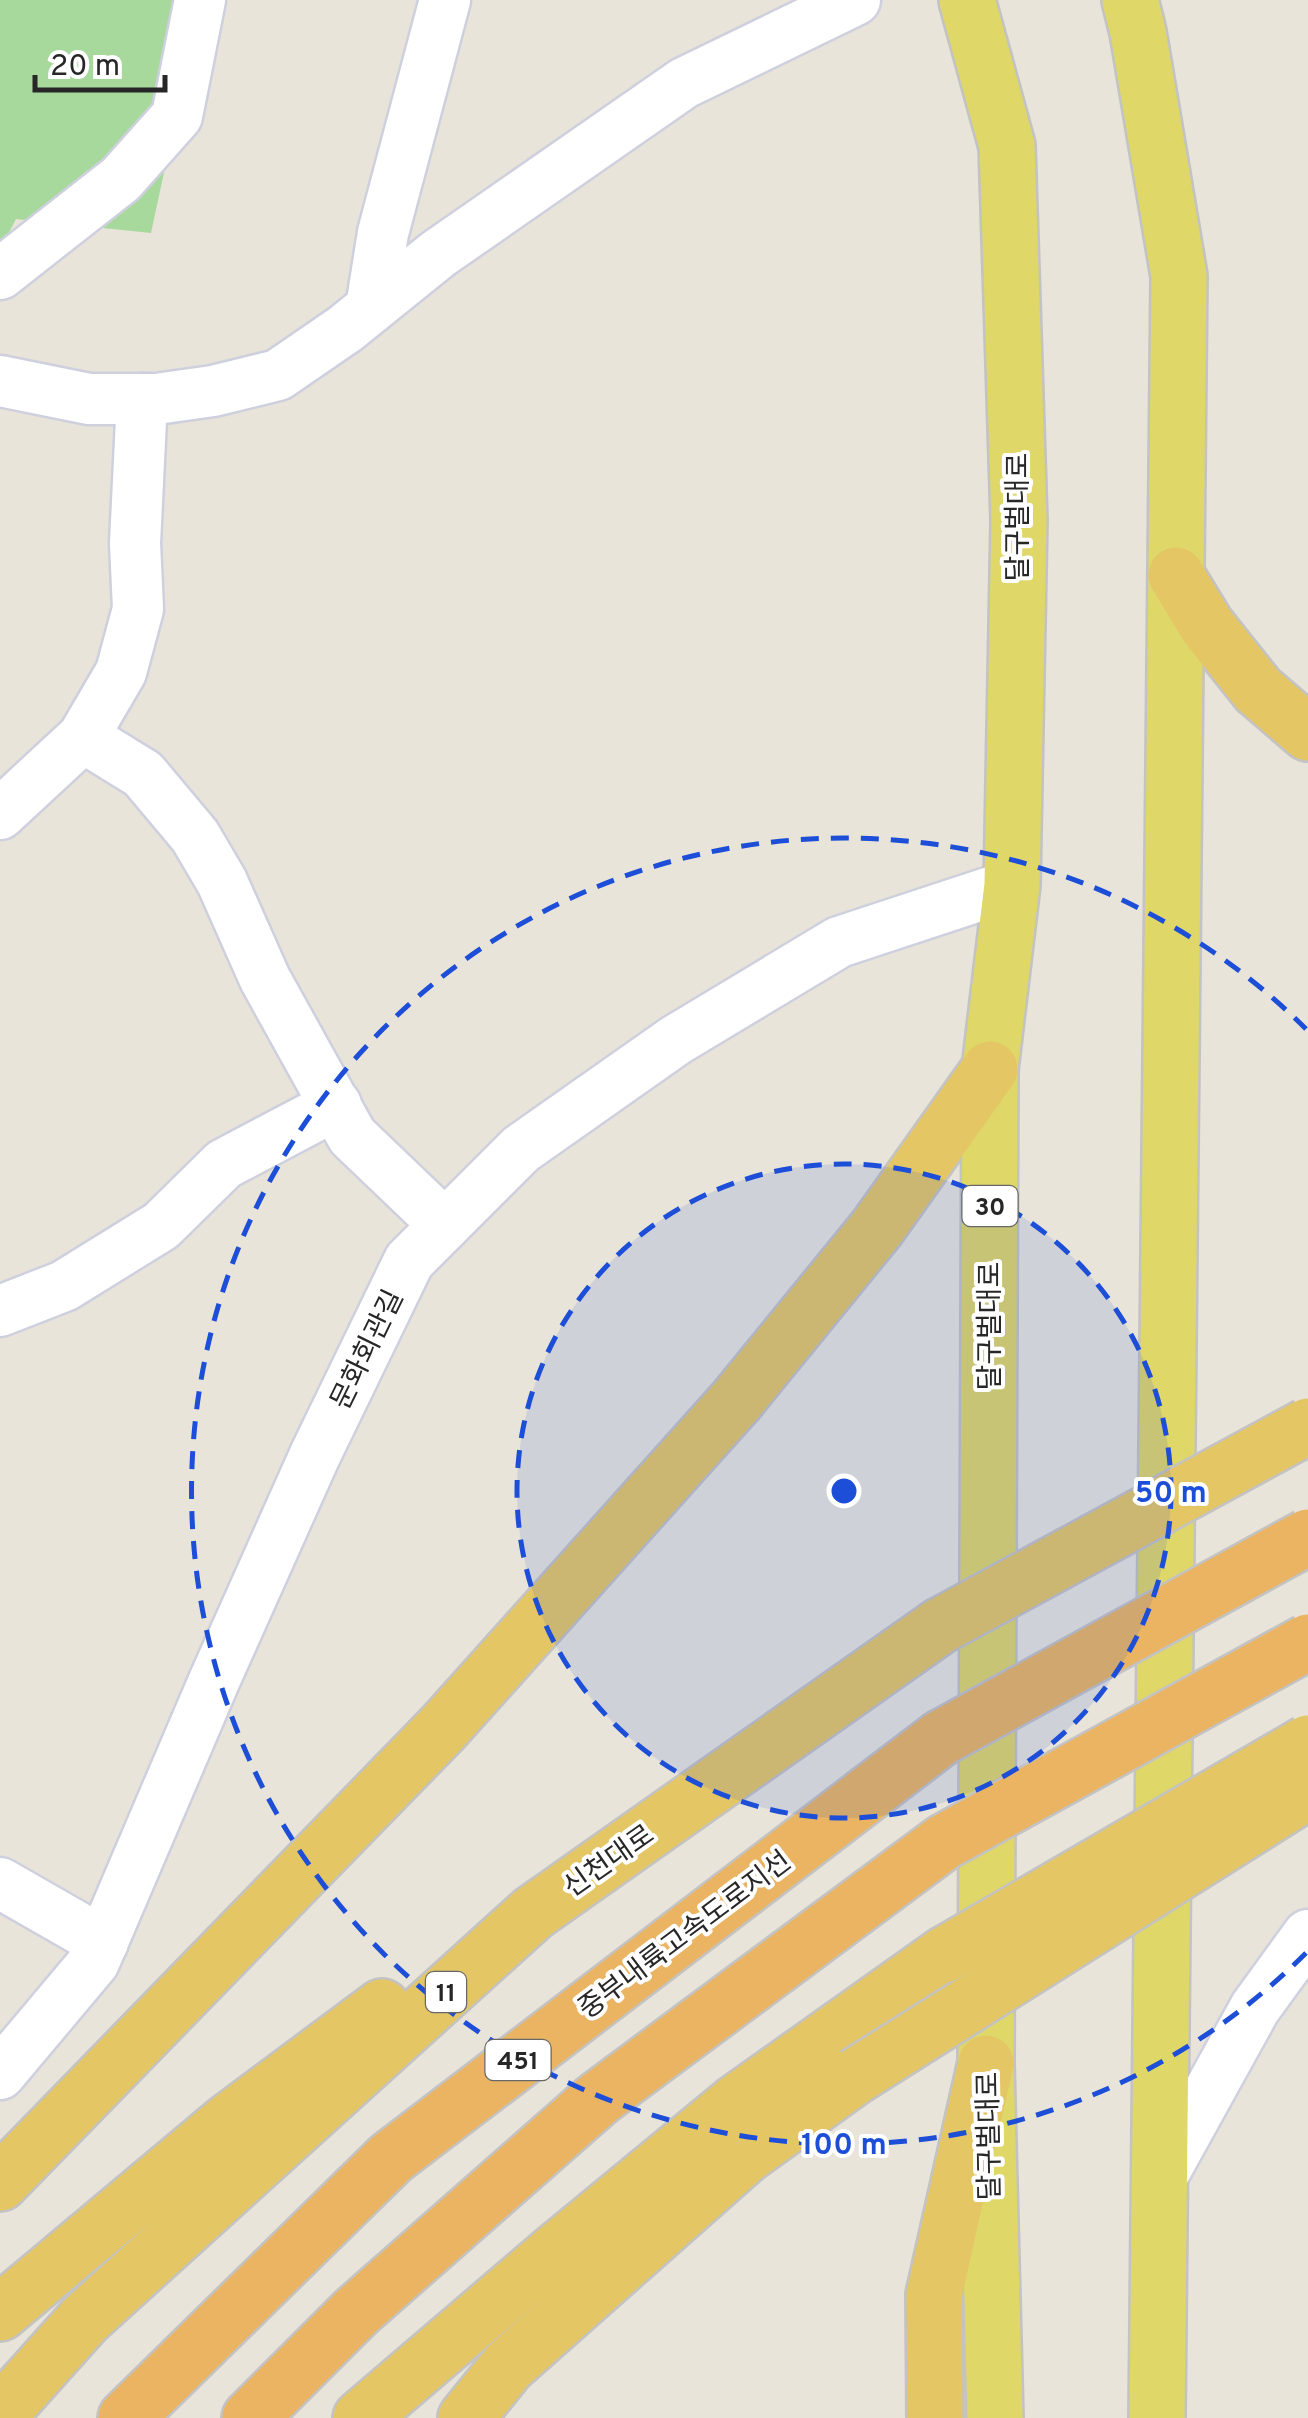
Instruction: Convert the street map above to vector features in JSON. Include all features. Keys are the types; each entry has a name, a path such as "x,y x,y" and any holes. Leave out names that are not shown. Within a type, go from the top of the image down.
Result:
{"highway":[{"path":"1176,574 1207,626 1258,690 1308,733"},
{"path":"0,2182 443,1728 723,1416 878,1228 990,1069"},
{"name":"신천대로","path":"0,2414 85,2318 533,1913 940,1626 1308,1426"},
{"name":"중부내륙고속도로지선","path":"126,2418 391,2158 941,1738 1308,1537"},
{"path":"250,2418 356,2312 598,2099 944,1842 1308,1642"},
{"path":"361,2418 737,2102 944,1955 1308,1743"},
{"path":"448,2418 745,2156 856,2076 1308,1790"},
{"path":"0,2314 229,2121 400,1994 533,1913"},
{"path":"935,2418 934,2294 986,2063"},
{"path":"466,2418 508,2366"}],"main road":[{"name":"달구벌대로","path":"967,0 1007,146 1019,520 1012,885 990,1069 986,2063 995,2418"},
{"path":"1130,0 1179,276 1157,2418"}],"street":[{"path":"0,274 121,179 177,116 200,0"},
{"path":"371,308 383,233 445,0"},
{"path":"0,381 89,399 142,399 213,391 278,375 438,254 684,83 856,0"},
{"path":"0,814 83,737 121,672 138,609 135,542 142,399"},
{"path":"83,737 143,774 195,836 222,882 265,979 352,1136 444,1225"},
{"name":"문화회관길","path":"0,2074 94,1962 214,1680 409,1260 521,1148 676,1040 839,942 1012,885"},
{"path":"0,1311 64,1286 161,1226 224,1164 336,1106"},
{"path":"0,1883 102,1942"},
{"path":"1160,2180 1255,2008 1308,1935"}],"green space":[{"path":"0,0 201,0 151,233 16,219 0,250"}]}
